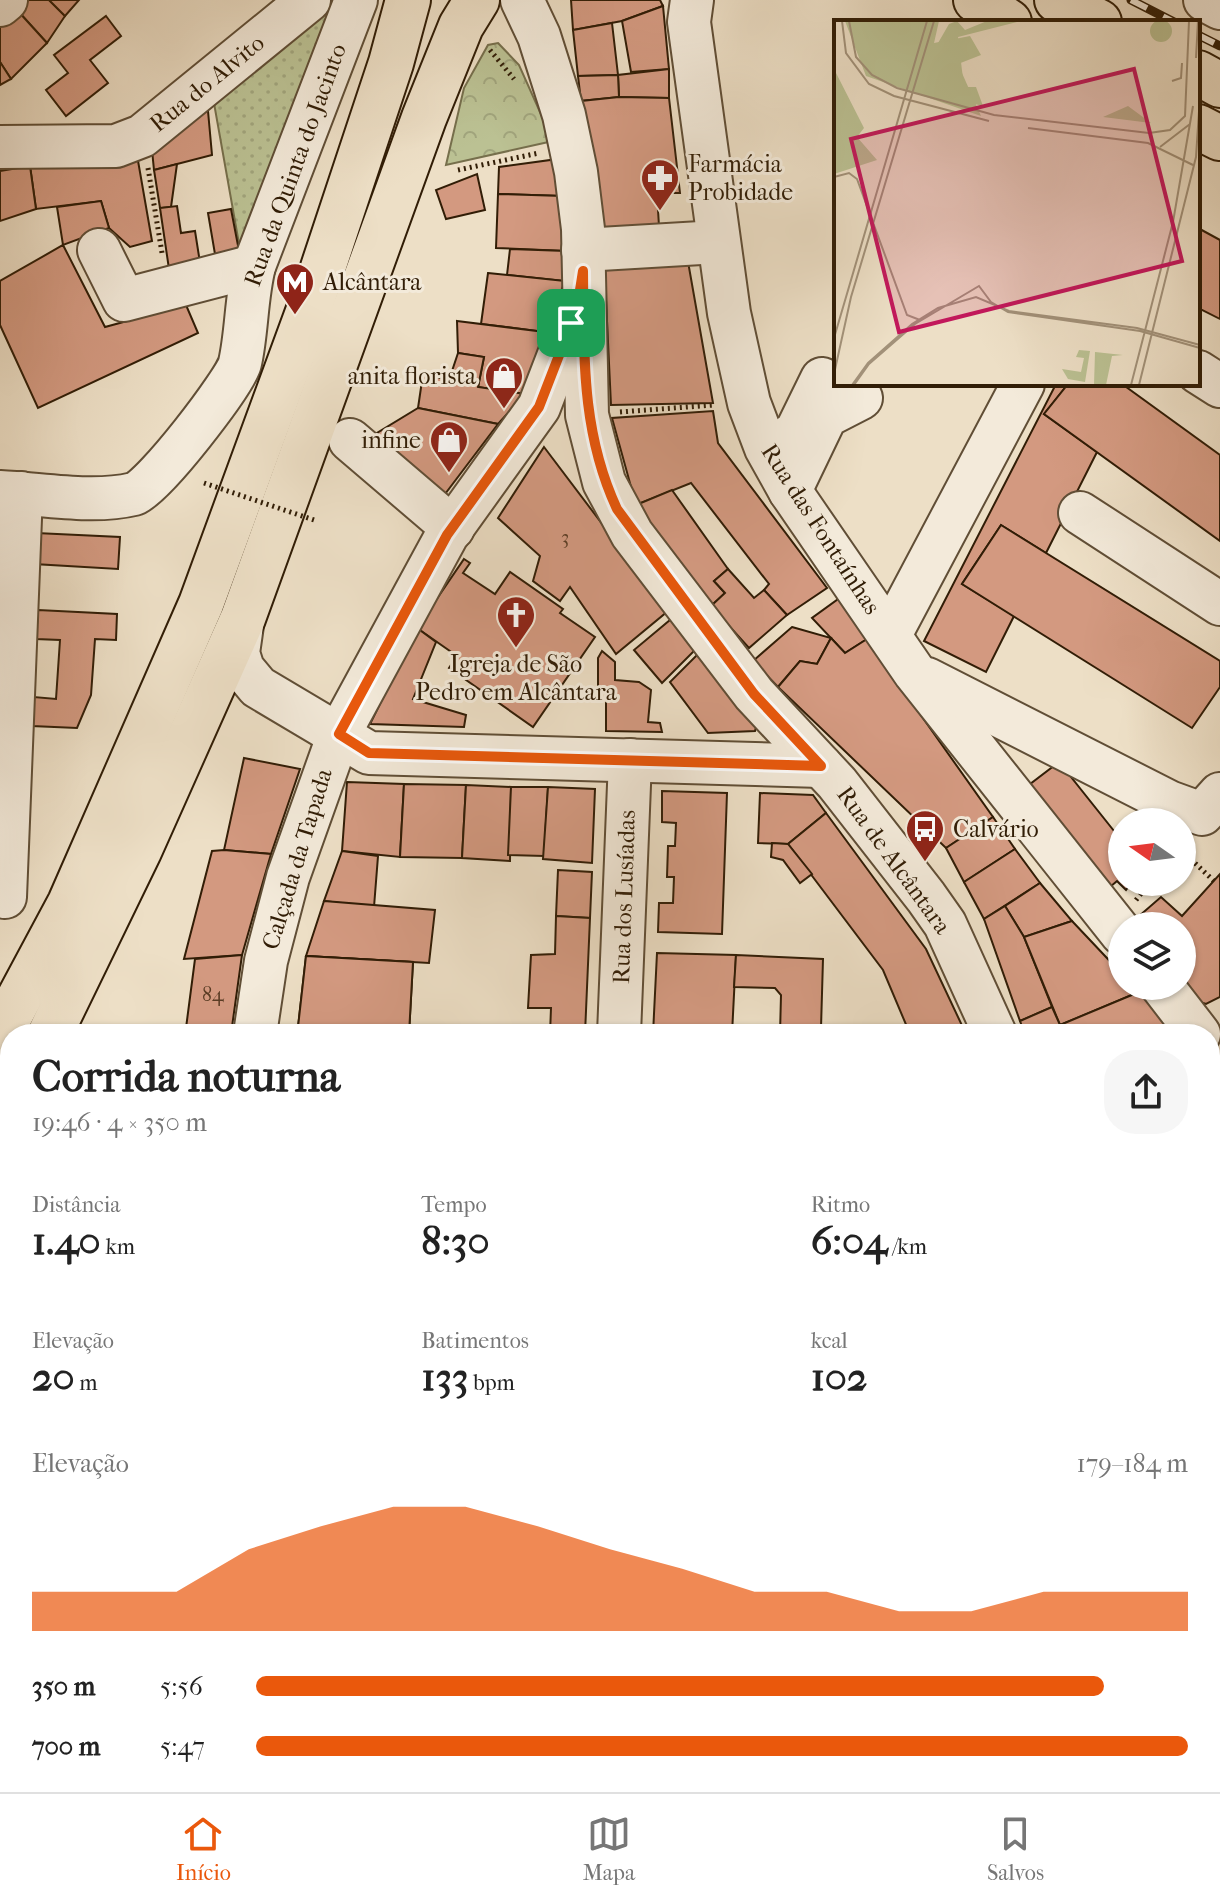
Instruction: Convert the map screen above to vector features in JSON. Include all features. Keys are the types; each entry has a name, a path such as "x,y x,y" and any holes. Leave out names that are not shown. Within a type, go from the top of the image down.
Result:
{"main road":[{"path":"5,1024 70,903 201,604 311,304 391,63 408,0"},
{"path":"55,1024 139,851 243,618 424,118 461,26 477,0"},
{"path":"976,0 1006,20"},
{"path":"1057,0 1095,20"},
{"path":"1200,74 1220,85"},
{"path":"1200,128 1220,138"}],"street":[{"path":"0,5 6,0"},
{"name":"Rua do Alvito","path":"0,147 116,146 142,136 309,0"},
{"name":"Rua da Quinta do Jacinto","path":"10,492 111,497 138,494 164,471 240,366 245,305 254,266 356,0"},
{"name":"Rua de Alcântara","path":"522,0 539,36 571,147 583,260 587,415 604,482 632,534 754,694 821,766 945,924 990,1024"},
{"name":"Rua das Fontaínhas","path":"692,0 689,22 729,313 749,403 766,448 790,491 915,673 1108,916"},
{"path":"1205,0 1220,8"},
{"path":"583,260 718,242"},
{"path":"99,250 124,300 254,266"},
{"name":"Calçada da Tapada","path":"257,1024 266,961 288,877 339,734 453,528 539,407 577,309 583,260"},
{"path":"1200,373 1220,386"},
{"path":"766,448 796,432 822,379"},
{"path":"890,635 1022,386"},
{"path":"790,491 826,416 861,398"},
{"path":"350,440 453,528"},
{"path":"5,897 10,492"},
{"path":"1080,513 1220,604"},
{"path":"243,618 238,653 243,669 258,687 369,753 821,766"},
{"path":"915,673 1169,802 1202,814 1220,794"},
{"name":"Rua dos Lusíadas","path":"619,1024 630,760"},
{"path":"1173,1000 1191,1024"}],"path":[{"path":"142,136 157,291"},
{"path":"458,170 571,147"},
{"path":"587,415 749,403"},
{"path":"204,483 317,521"},
{"path":"1196,864 1214,881"}],"green space":[{"path":"322,0 340,0 241,255 212,92"},
{"path":"498,43 519,65 553,141 446,165 464,88 488,45"}],"building":[{"path":"26,0 49,0 65,16 47,43 17,10"},
{"path":"49,0 79,0 65,16"},
{"path":"571,0 660,0 663,6 622,21 573,30"},
{"path":"663,6 669,69 631,72 622,21"},
{"path":"17,10 47,43 11,79 0,62 0,25"},
{"path":"106,16 121,36 90,60 108,83 66,116 46,90 68,73 54,55"},
{"path":"612,23 618,75 578,76 573,30"},
{"path":"0,62 11,79 0,85"},
{"path":"669,69 669,98 619,97 618,75"},
{"path":"618,75 619,97 581,101 578,76"},
{"path":"619,97 669,98 680,193 657,193 660,243 602,247 581,101"},
{"path":"207,100 212,155 154,170 152,150"},
{"path":"137,155 152,241 130,247 109,228 101,201 36,209 30,166"},
{"path":"558,159 563,196 498,194 499,167"},
{"path":"177,164 171,207 160,208 154,170"},
{"path":"30,166 36,209 0,221 0,171"},
{"path":"477,174 485,210 446,219 436,190"},
{"path":"498,194 563,196 566,251 496,248"},
{"path":"101,201 109,228 63,245 57,207"},
{"path":"177,206 181,233 195,231 201,269 169,269 160,208"},
{"path":"231,209 240,256 216,260 208,213"},
{"path":"1200,229 1220,240 1220,319 1200,309"},
{"path":"63,245 105,327 186,305 198,333 38,408 0,325 0,281"},
{"path":"510,249 566,251 565,281 507,275"},
{"path":"687,256 713,403 611,405 604,258"},
{"path":"488,273 565,281 545,332 481,324"},
{"path":"457,321 545,332 525,394 478,387 484,357 458,353"},
{"path":"458,353 484,357 478,387 525,394 498,424 418,408 423,374 449,380"},
{"path":"1055,386 1066,386 1044,414 1097,452 1046,553 1001,525 962,584 1014,616 986,672 924,641"},
{"path":"1066,386 1125,386 1220,455 1220,541 1044,414"},
{"path":"418,408 498,424 442,498 377,433"},
{"path":"713,411 718,443 827,588 787,615 764,590 769,584 691,483 636,505 612,418"},
{"path":"544,447 668,611 616,654 570,587 560,601 533,581 540,556 498,518"},
{"path":"672,490 728,569 714,581 725,593 711,606 636,505"},
{"path":"1001,525 1220,661 1220,687 1192,728 962,584"},
{"path":"36,533 120,537 118,569 34,564"},
{"name":"Igreja de São Pedro em Alcântara","path":"464,559 470,563 463,573 495,594 510,572 563,609 560,613 595,637 533,727 449,668 457,656 417,628"},
{"path":"728,569 754,598 764,590 787,615 749,648 711,606 725,593 714,581"},
{"path":"841,597 867,639 845,653 812,618"},
{"path":"38,610 117,614 116,640 95,639 91,695 77,728 32,726 34,697 56,699 60,640 36,639"},
{"path":"676,615 700,645 662,683 634,650"},
{"path":"792,627 831,638 817,664 800,661 778,687 753,661"},
{"path":"417,628 436,642 413,699 466,715 464,727 370,724"},
{"path":"831,638 845,653 867,639 993,817 946,848 778,687 800,661 817,664"},
{"path":"703,649 757,724 755,731 708,733 670,682"},
{"path":"602,651 615,662 615,680 639,682 651,690 648,722 660,723 662,732 606,731 606,693 598,693 598,658"},
{"path":"244,758 300,769 271,854 224,850"},
{"path":"1059,762 1108,823 1108,889 1104,892 1021,791"},
{"path":"347,782 404,784 400,857 342,851"},
{"path":"404,784 466,785 462,858 400,857"},
{"path":"466,785 511,787 510,861 462,858"},
{"path":"511,787 548,787 544,856 508,855"},
{"path":"548,787 595,789 592,863 543,859"},
{"path":"662,791 727,793 722,934 658,932 659,903 673,903 674,877 667,877 668,846 675,846 676,823 662,822"},
{"path":"760,793 813,795 826,813 788,844 758,843"},
{"path":"826,813 926,949 961,1024 906,1024 883,970 788,844"},
{"path":"993,817 1015,849 964,882 946,848"},
{"path":"772,843 788,844 812,874 800,883 783,860 771,857"},
{"path":"1015,849 1040,883 984,919 964,882"},
{"path":"212,851 271,854 242,955 184,959"},
{"path":"342,851 378,856 374,907 324,901"},
{"path":"558,870 592,872 590,918 556,916"},
{"path":"1220,874 1220,997 1206,1004 1196,998 1196,912 1186,912"},
{"path":"1040,883 1072,921 1024,937 1005,906"},
{"path":"1161,897 1178,912 1144,912"},
{"path":"324,901 435,910 429,963 306,956"},
{"path":"1005,906 1024,937 1052,1007 1020,1021 984,919"},
{"path":"556,916 590,918 585,1024 550,1024 551,1008 528,1008 531,955 555,954"},
{"path":"1072,921 1108,959 1108,1000 1120,1000 1060,1024 1024,937"},
{"path":"657,953 736,955 733,1024 653,1024"},
{"path":"242,955 232,1024 187,1024 195,959"},
{"path":"736,955 823,959 821,1024 780,1024 781,995 775,988 734,987"},
{"path":"306,956 413,962 410,1024 298,1024","holes":["349,982 381,984 379,1009 347,1007"]},
{"path":"306,956 413,962 410,1024 298,1024"},
{"path":"1120,1000 1147,1000 1170,1024 1062,1024"},
{"path":"1052,1007 1060,1024 1021,1024 1020,1021"}],"railway":[{"path":"1131,0 1170,20"},
{"path":"1200,36 1220,46"}],"place":[{"name":"Farmácia Probidade","path":"660,212"},
{"name":"Alcântara","path":"295,316"},
{"name":"anita florista","path":"504,410"},
{"name":"infine","path":"449,474"},
{"name":"Igreja de São Pedro em Alcântara","path":"516,649"},
{"name":"Calvário","path":"925,863"}],"route":[{"path":"583,271 587,418 604,482 632,534 754,694 821,766 369,753 339,734 447,535 527,429 539,407 571,323 577,309 583,271"}]}
